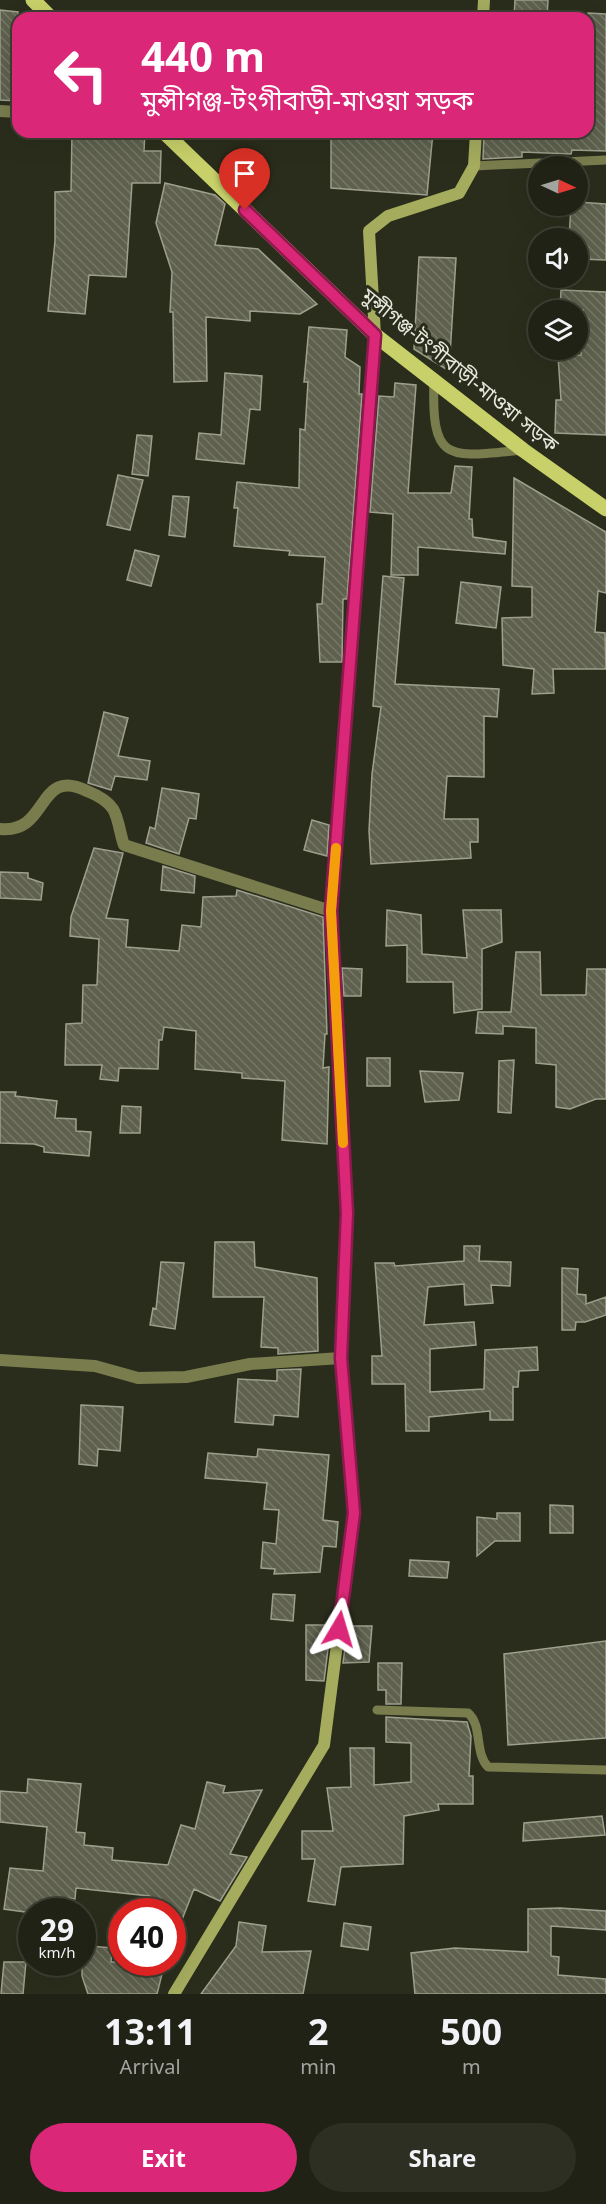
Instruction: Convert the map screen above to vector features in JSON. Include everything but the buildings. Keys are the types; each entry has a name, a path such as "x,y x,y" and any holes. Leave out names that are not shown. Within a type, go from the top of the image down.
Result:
{"main road":[{"path":"33,0 45,12"},
{"name":"মুন্সীগঞ্জ-টংগীবাড়ী-মাওয়া সড়ক","path":"170,138 375,335 523,450 606,509"}],"street":[{"path":"174,1994 324,1745 354,1513 341,1358 347,1213 331,911 375,335 369,231 388,216 459,193 474,166 476,138"},
{"path":"0,829 14,830 27,824 51,793 63,785 74,784 102,798 114,810 124,845 331,911"},
{"path":"0,1360 95,1366 138,1378 186,1377 250,1364 341,1358"}],"lane":[{"path":"474,166 606,160"},
{"path":"434,381 433,418 441,443 454,452 471,455 523,450"},
{"path":"377,1710 468,1713 473,1718 483,1761 488,1767 606,1770"}],"slow traffic":[{"path":"336,848 331,911 343,1143"}],"route":[{"path":"245,210 375,335 331,911 347,1213 341,1358 354,1513 339,1629"}]}
